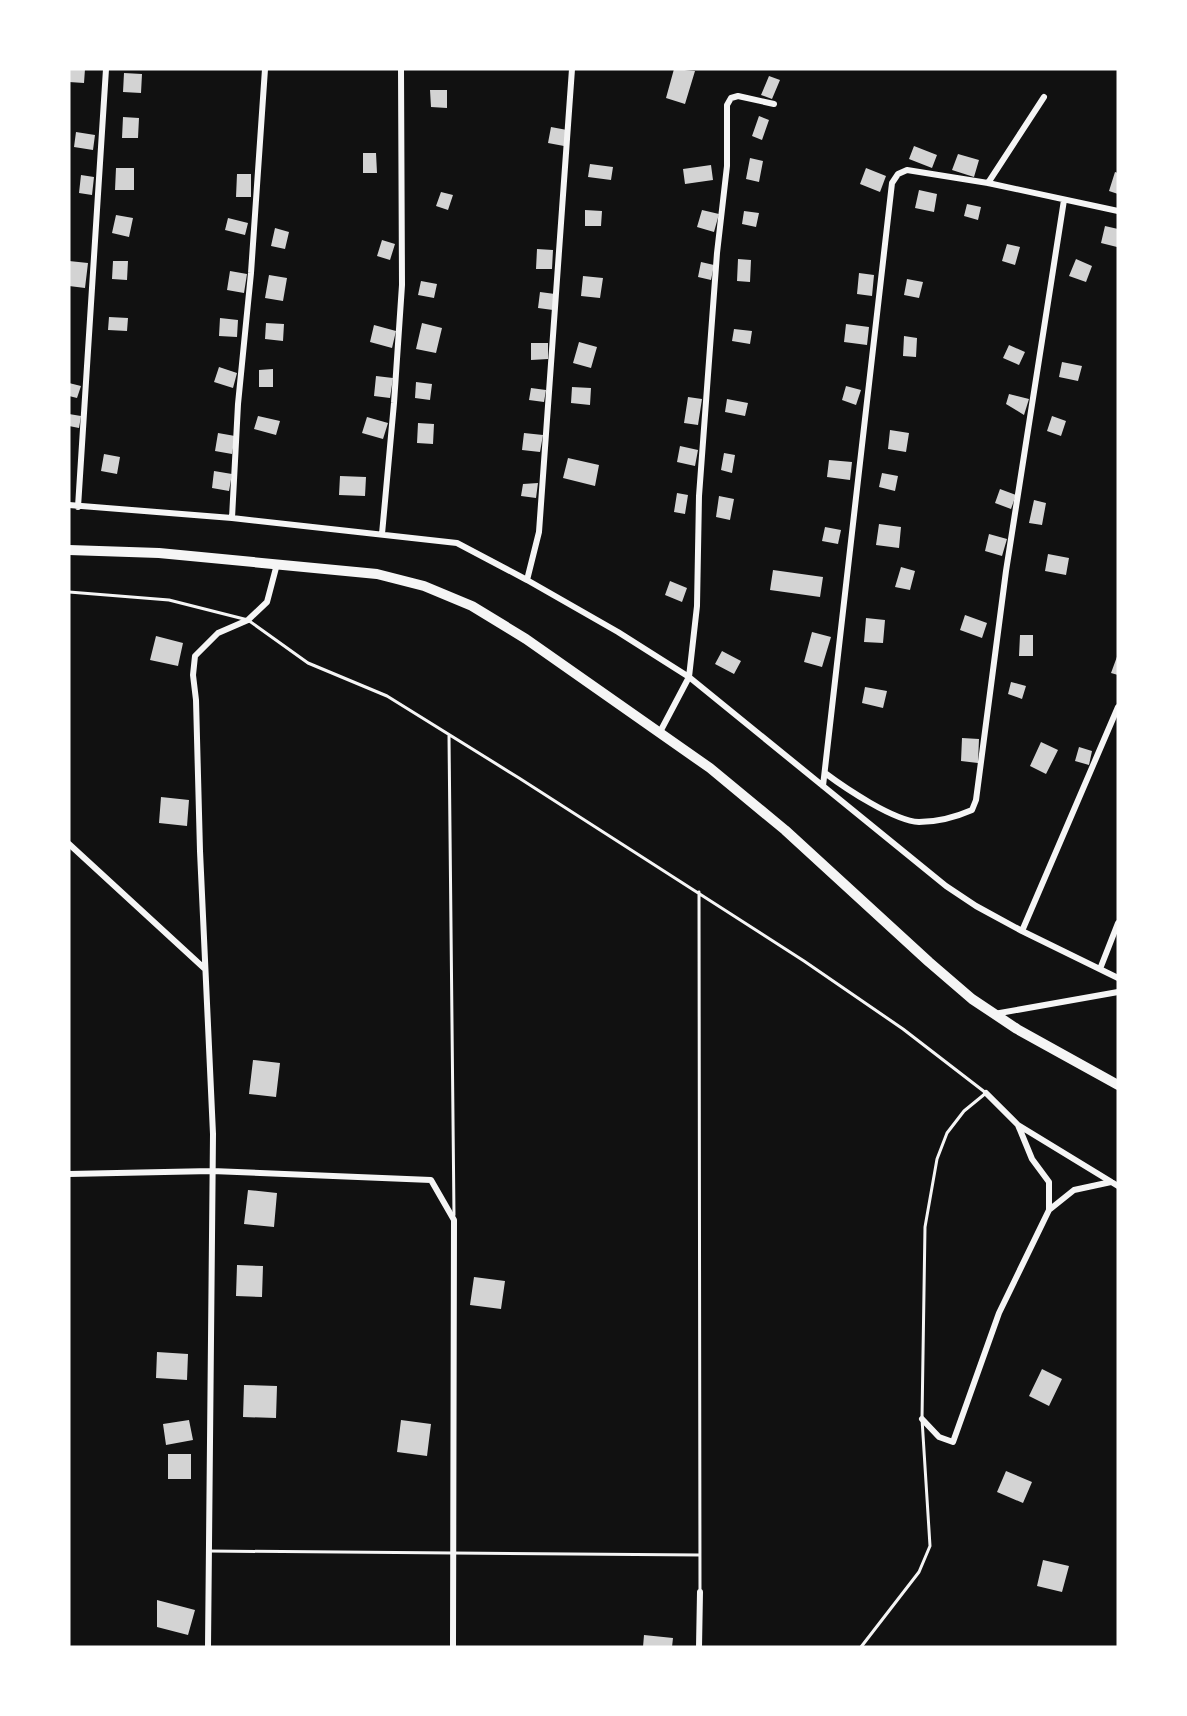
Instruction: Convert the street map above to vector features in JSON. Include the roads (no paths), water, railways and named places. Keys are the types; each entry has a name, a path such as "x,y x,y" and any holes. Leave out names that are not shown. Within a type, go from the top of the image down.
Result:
{"main road":[{"path":"69,550 159,553 377,574 424,586 472,606 526,639 660,732 745,795 954,984 993,1014 1049,1048 1118,1085"}],"street":[{"path":"78,507 106,69"},
{"path":"232,518 238,404 251,273 265,69"},
{"path":"382,534 402,285 401,69"},
{"path":"527,580 539,532 572,69"},
{"path":"660,732 689,677 697,606 699,496 717,253 727,166 727,105 730,98 738,96 774,104"},
{"path":"987,183 1044,97"},
{"path":"823,786 891,183 898,174 908,170 987,183 1118,211"},
{"path":"825,773 854,794 885,810 916,822 940,820 972,810 976,800 1006,572 1064,200"},
{"path":"69,505 232,518 457,543 618,632 689,677 946,886 976,906 1118,978"},
{"path":"208,1647 213,1134 196,700 193,675 195,656 218,633 248,620 267,602 277,564"},
{"path":"1022,931 1118,707"},
{"path":"69,844 205,969"},
{"path":"1100,969 1118,923"},
{"path":"993,1014 1118,992"},
{"path":"986,1093 1018,1125 1118,1186"},
{"path":"1018,1125 1032,1159 1049,1182 1049,1210"},
{"path":"69,1174 212,1171 431,1180 454,1220 453,1647"},
{"path":"922,1419 939,1437 953,1442 999,1312 1049,1210 1074,1190 1111,1182"},
{"path":"699,1592 699,1647"}],"lane":[{"path":"69,592 169,600 248,620 308,663 387,696 699,892 903,1029 986,1093 964,1111 947,1133 937,1159 925,1227 922,1419 930,1546 919,1572 864,1646"},
{"path":"449,734 454,1220"},
{"path":"699,892 699,1592"},
{"path":"209,1551 700,1555"}]}
